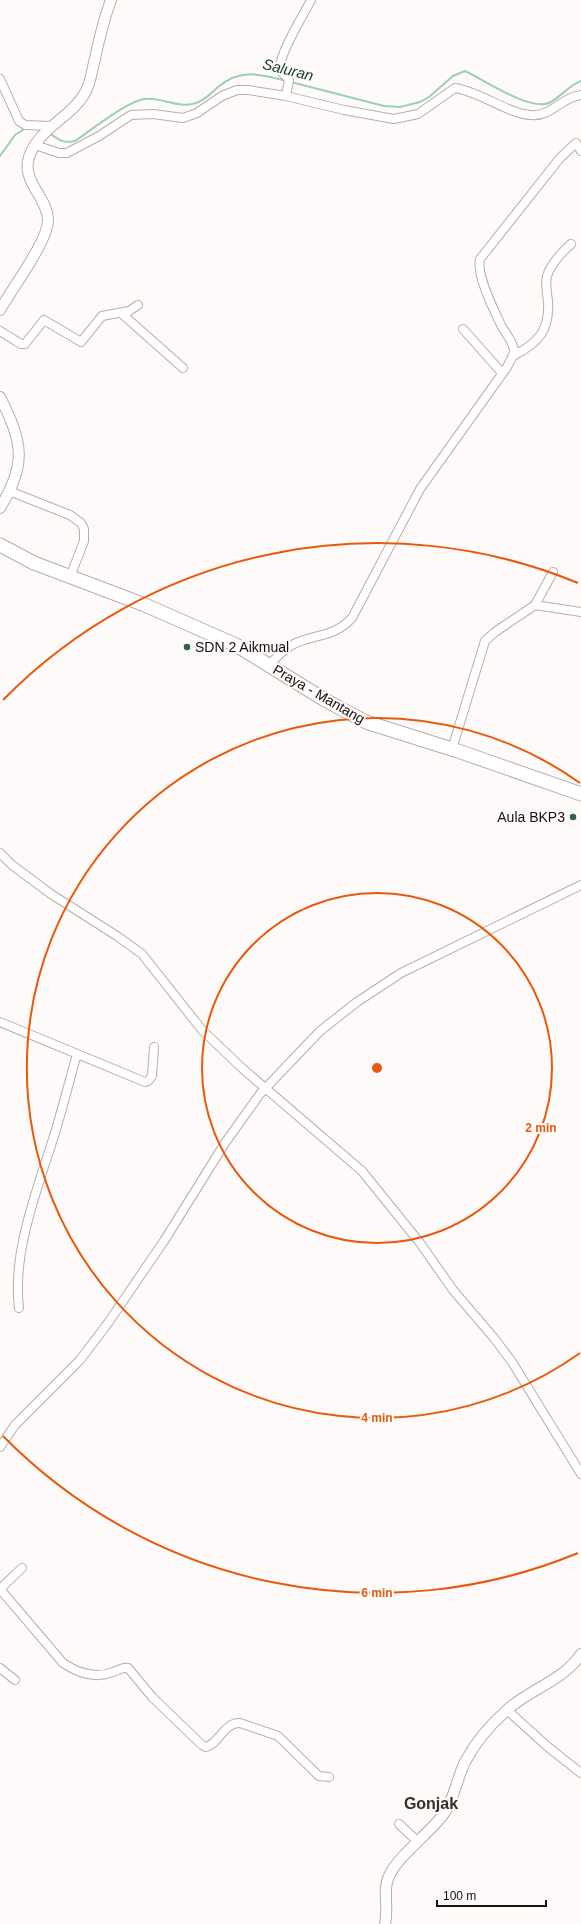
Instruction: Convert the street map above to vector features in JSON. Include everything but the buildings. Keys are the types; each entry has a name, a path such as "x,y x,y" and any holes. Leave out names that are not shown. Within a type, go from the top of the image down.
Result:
{"main road":[{"name":"Praya - Mantang","path":"0,545 34,563 145,605 229,642 325,700 366,722 452,749 581,794"}],"street":[{"path":"0,310 38,248 46,230 47,214 27,172 29,157 43,134 71,109 86,92 111,0"},
{"path":"286,93 289,80 281,72 280,65 288,44 311,0"},
{"path":"0,79 19,121 43,134 59,153 67,153 93,140 131,115 153,114 183,118 197,113 222,96 237,90 286,93 376,117 394,119 418,114 455,88 530,116 544,114 571,98 581,95"},
{"path":"579,141 581,151"},
{"path":"269,665 294,643 334,632 344,627 352,618 420,489 513,356 514,349 502,326 481,277 479,266 480,259 560,158 579,141"},
{"path":"513,356 526,350 543,334 548,319 547,277 559,255 570,244"},
{"path":"0,331 21,344 25,344 44,320 81,342 102,316 121,313 133,309 138,305"},
{"path":"121,313 183,368"},
{"path":"463,329 502,373"},
{"path":"0,398 16,432 19,448 16,477 0,508"},
{"path":"9,491 70,515 81,523 84,529 84,541 70,577"},
{"path":"452,749 485,641 494,632 535,605 553,572"},
{"path":"535,605 581,612"},
{"path":"0,853 12,865 51,894 117,936 142,954 202,1030 243,1069 266,1087 362,1171 420,1243 452,1290 509,1358 581,1474"},
{"path":"0,1447 15,1425 80,1360 108,1323 164,1241 225,1143 266,1087 320,1031 357,1002 401,973 581,885"},
{"path":"0,1022 145,1082 152,1076 154,1047"},
{"path":"19,1308 17,1289 19,1269 29,1219 77,1054"},
{"path":"22,1568 0,1588 63,1663 75,1671 87,1674 102,1675 128,1668 153,1698 202,1745 206,1747 210,1746 227,1728 235,1723 240,1723 275,1734 319,1776 329,1777"},
{"path":"386,1924 389,1877 444,1813 454,1794 465,1762 474,1748 488,1729 507,1710 522,1698 559,1676 575,1662 581,1654"},
{"path":"0,1668 15,1680"},
{"path":"507,1710 548,1747 581,1773"},
{"path":"399,1824 418,1842"}],"waterway":[{"name":"Saluran","path":"291,82 384,106 400,107 420,102 429,97 453,76 465,71 507,94 532,103 542,104 551,102 573,85 581,81"},
{"name":"Saluran","path":"49,133 58,139 67,142 75,141 120,110 138,101 151,99 184,105 196,103 205,99 226,81 243,75 251,74 268,76 287,81"},
{"name":"Saluran","path":"0,156 15,135 26,128"}],"place":[{"name":"SDN 2 Aikmual","path":"187,647"},
{"name":"Aula BKP3","path":"573,817"}],"district":[{"name":"Gonjak","path":"431,1803"}]}
